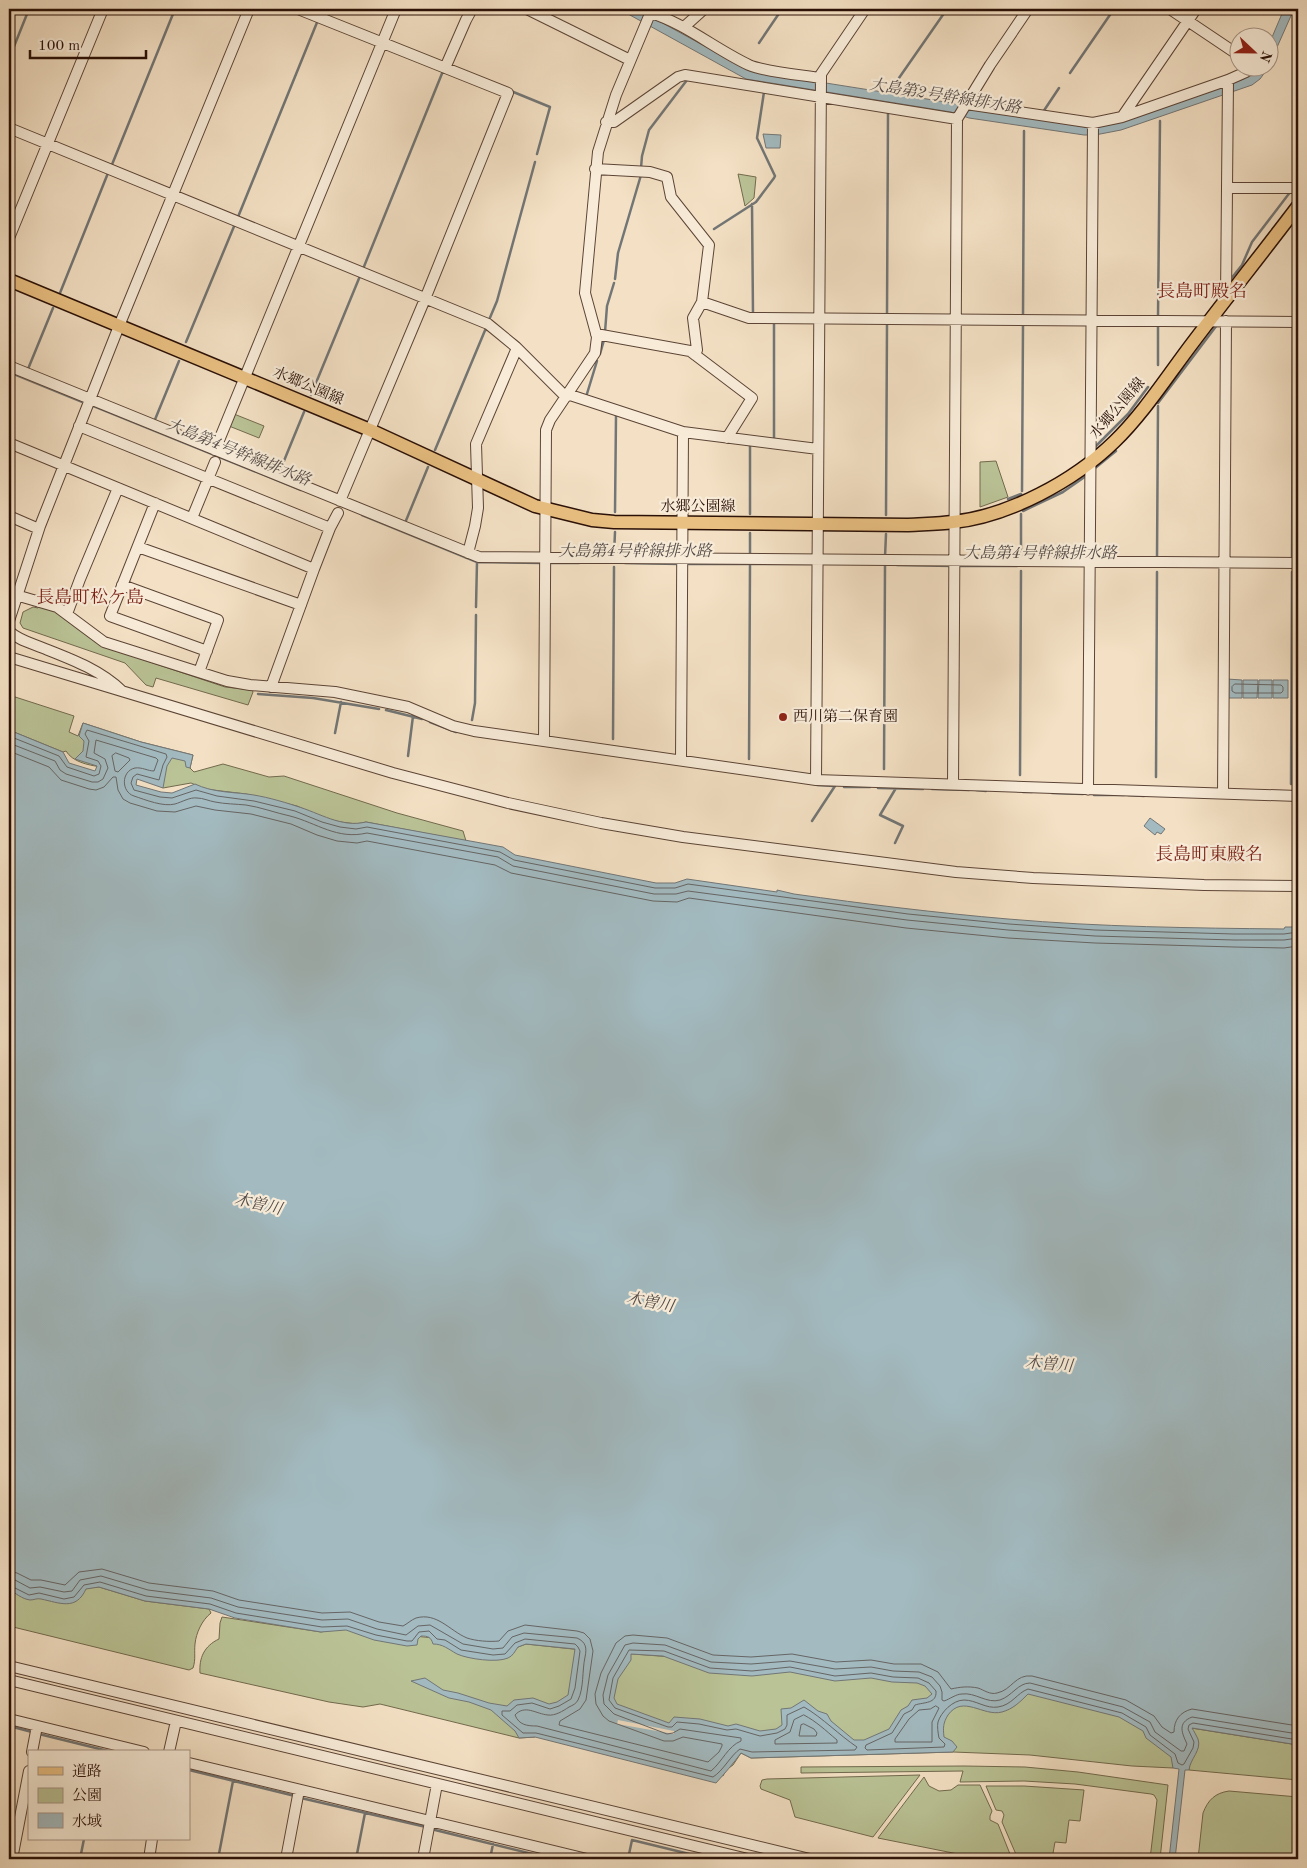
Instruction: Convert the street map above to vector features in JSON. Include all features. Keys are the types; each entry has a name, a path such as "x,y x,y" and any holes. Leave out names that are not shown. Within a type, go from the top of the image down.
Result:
{"main road":[{"name":"水郷公園線","path":"9,280 370,430 545,510 592,520 614,522 908,525 954,522 1003,510 1032,498 1072,476 1090,463 1114,442 1133,421 1298,206"}],"street":[{"path":"9,238 102,9"},
{"path":"9,621 13,594 119,326 249,9"},
{"path":"298,9 508,93 425,299 340,501"},
{"path":"215,450 396,9"},
{"path":"445,68 472,9"},
{"path":"527,9 630,60"},
{"path":"684,27 704,9"},
{"path":"816,780 821,74 865,9"},
{"path":"953,785 958,118 1028,9"},
{"path":"1170,9 1230,49"},
{"path":"1122,117 1196,9"},
{"path":"544,740 546,430 550,420 595,353 596,334 585,293 595,169 606,122 630,60 646,28 651,12 670,19 684,27 688,32 755,67 821,79"},
{"path":"606,122 614,122 680,75 685,74 958,118"},
{"path":"966,104 1093,123 1122,117 1234,78"},
{"path":"1226,298 1228,81"},
{"path":"1088,790 1093,124"},
{"path":"9,128 488,324 517,348 566,396 683,432 818,449"},
{"path":"595,169 650,172 667,177 671,197 709,245 702,302 693,318 697,350 695,355"},
{"path":"1228,188 1298,189"},
{"path":"702,302 749,318 1298,322"},
{"path":"1223,794 1226,321"},
{"path":"596,334 690,351 752,398 727,438"},
{"path":"468,553 478,508 476,444 517,348"},
{"path":"9,366 89,402 215,450 479,557 546,561 954,565 1224,566 1298,563"},
{"path":"79,426 330,528"},
{"path":"681,760 683,432"},
{"path":"9,443 314,569"},
{"path":"192,518 215,462"},
{"path":"68,614 118,488"},
{"path":"155,503 110,616 207,651"},
{"path":"271,687 314,569 338,513"},
{"path":"9,516 39,529"},
{"path":"138,547 301,605"},
{"path":"122,585 218,620 199,672"},
{"path":"13,594 57,607 104,642 227,681 271,687 335,692 408,707 453,726 816,780 1298,796"},
{"path":"9,631 14,636 54,652 110,679 123,692"},
{"path":"9,657 393,773 464,792 592,821 674,835 878,863 1024,878 1204,885 1298,886"},
{"path":"9,1666 810,1859"},
{"path":"9,1680 748,1859"},
{"path":"9,1719 136,1750"},
{"path":"169,1750 176,1721"},
{"path":"32,1750 37,1726"},
{"path":"190,1763 560,1856 588,1859"},
{"path":"12,1859 28,1776"},
{"path":"423,1859 437,1784"},
{"path":"286,1859 299,1790"},
{"path":"148,1859 152,1840"}],"green space":[{"path":"738,174 756,177 754,198 745,206"},
{"path":"234,414 264,426 259,438 229,426"},
{"path":"996,461 1008,497 980,507 980,462"},
{"path":"39,605 52,610 126,654 225,687 252,690 248,705 156,678 153,687 146,685 125,663 23,628 20,623 23,612 33,607 38,608"},
{"path":"9,695 74,716 69,732 78,736 83,723 141,742 193,755 190,768 194,772 223,764 269,777 284,776 397,813 463,831 466,841 366,822 356,824 341,822 323,818 297,806 246,794 205,789 191,783 163,788 151,778 134,771 81,762 72,758 66,751 63,752 9,730"},
{"path":"99,1587 145,1601 209,1609 211,1613 202,1623 197,1636 193,1668 189,1670 9,1626 9,1589 36,1593"},
{"path":"222,1617 321,1632 339,1628 518,1647 526,1644 582,1650 582,1684 535,1737 519,1738 380,1704 363,1707 329,1702 200,1673 200,1662 203,1653 219,1639"},
{"path":"620,1653 971,1680 1160,1722 1173,1761 1173,1768 1132,1766 1030,1755 953,1752 751,1758 741,1753 723,1776 632,1727 603,1698"},
{"path":"1191,1728 1298,1745 1298,1780 1189,1770 1190,1763 1198,1747 1196,1736"},
{"path":"801,1767 1025,1767 1078,1772 1168,1785 1160,1859 1150,1859 1157,1800 1151,1794 1075,1784 1024,1781 960,1782 963,1771 801,1773"},
{"path":"920,1775 873,1837 795,1817 790,1800 761,1789 760,1786 762,1780 767,1779"},
{"path":"924,1777 929,1786 939,1791 951,1790 958,1785 980,1785 992,1811 990,1820 998,1824 1012,1859 983,1859 878,1838"},
{"path":"986,1786 1024,1786 1084,1790 1080,1821 1069,1820 1066,1843 1055,1842 1052,1859 1018,1859 1002,1822 1004,1815 1002,1811 996,1810"},
{"path":"1229,1791 1298,1797 1298,1859 1198,1859 1205,1808 1216,1795"}],"water":[{"path":"619,9 637,9 750,71 952,103 972,109 1086,127 1211,91 1245,78 1261,78 1252,85 1121,130 1095,135 969,118 951,112 746,79"},
{"path":"1284,9 1294,9 1280,40 1280,28 1276,28"},
{"path":"763,134 781,135 780,148 766,148"},
{"path":"1227,679 1242,680 1242,698 1227,698"},
{"path":"1243,680 1258,680 1257,698 1243,698"},
{"path":"1259,680 1272,680 1272,698 1258,698"},
{"path":"1273,680 1288,680 1288,698 1273,698"},
{"name":"木曽川","path":"83,723 141,742 193,755 190,768 186,767 185,761 172,758 167,766 163,788 137,779 136,785 161,792 172,793 195,784 214,790 272,799 348,823 366,822 503,847 515,855 656,883 675,883 687,879 901,908 1043,922 1181,928 1284,929 1285,927 1298,927 1298,1745 1192,1728 1199,1743 1189,1770 1185,1770 1175,1859 1169,1859 1179,1769 1173,1768 1171,1757 1146,1738 1143,1731 1119,1717 1028,1694 1013,1707 1002,1712 988,1712 967,1706 960,1706 954,1709 944,1723 944,1737 952,1741 957,1747 953,1752 751,1758 741,1753 716,1783 535,1737 519,1738 515,1731 491,1710 469,1702 449,1698 411,1681 425,1678 443,1690 507,1706 514,1700 533,1698 549,1704 557,1702 568,1695 575,1649 526,1644 518,1647 513,1655 508,1658 482,1660 457,1654 443,1646 433,1644 430,1638 426,1636 421,1636 418,1639 417,1645 407,1646 374,1640 346,1630 321,1632 235,1618 209,1609 145,1601 99,1587 86,1589 77,1600 67,1604 40,1599 30,1600 19,1596 9,1589 9,730 63,752 69,763 95,771 97,766 75,759 83,751 84,741 79,736","holes":["631,1654 663,1656 709,1673 752,1676 790,1672 835,1681 871,1678 892,1682 917,1683 925,1686 932,1694 927,1698 912,1700 908,1706 901,1710 889,1729 864,1740 854,1740 831,1721 827,1714 818,1711 804,1700 791,1708 781,1709 782,1725 776,1729 760,1731 736,1724 728,1726 700,1719 674,1717 669,1723 617,1704 614,1698 618,1679 631,1660"]},
{"path":"1150,818 1165,829 1161,834 1157,832 1155,835 1144,826"}],"pier":[{"path":"618,1720 674,1731 674,1734 617,1724"}],"waterway":[{"path":"9,59 29,9"},
{"path":"111,167 175,9"},
{"path":"759,43 782,9"},
{"name":"大島第2号幹線排水路","path":"892,88 947,9"},
{"path":"1070,73 1114,9"},
{"path":"1294,184 1296,15"},
{"path":"238,217 318,20"},
{"path":"363,269 443,71"},
{"path":"641,168 649,130 687,80"},
{"path":"1043,112 1059,88"},
{"path":"511,91 550,107 537,154"},
{"path":"714,229 756,202 775,176 757,138 764,92"},
{"path":"887,315 888,113"},
{"path":"1158,317 1160,121"},
{"path":"1023,315 1024,131"},
{"path":"489,320 497,301 535,162"},
{"path":"60,293 108,173"},
{"path":"615,279 618,253 641,175"},
{"path":"1230,280 1242,265 1252,242 1291,191"},
{"path":"752,204 753,315"},
{"path":"186,342 235,224"},
{"path":"1294,235 1294,317"},
{"path":"311,395 360,276"},
{"path":"605,332 607,306 614,283"},
{"path":"28,369 53,308"},
{"path":"774,322 774,440"},
{"path":"886,515 887,324"},
{"path":"1022,491 1023,324"},
{"path":"1158,325 1158,365"},
{"path":"1158,403 1217,325"},
{"path":"1292,559 1293,326"},
{"path":"435,450 486,328 487,330"},
{"path":"600,354 604,340"},
{"path":"154,422 179,361"},
{"path":"586,397 597,361"},
{"name":"大島第4号幹線排水路","path":"9,372 85,403"},
{"path":"1094,448 1128,414 1148,387"},
{"name":"大島第4号幹線排水路","path":"91,405 301,490"},
{"path":"1157,558 1158,406"},
{"path":"279,473 304,412"},
{"path":"615,512 616,416"},
{"path":"750,444 750,514"},
{"path":"1094,469 1116,451"},
{"path":"405,523 428,467"},
{"path":"1023,511 1063,492 1086,476"},
{"path":"1008,499 1021,494"},
{"path":"1021,514 1021,558"},
{"name":"大島第4号幹線排水路","path":"362,515 477,562 542,563"},
{"path":"614,555 615,532"},
{"path":"750,533 750,556"},
{"path":"885,557 886,534"},
{"path":"476,607 477,562"},
{"name":"大島第4号幹線排水路","path":"547,563 579,563"},
{"name":"大島第4号幹線排水路","path":"625,563 679,564"},
{"name":"大島第4号幹線排水路","path":"685,564 814,564"},
{"path":"749,759 750,564"},
{"path":"884,769 885,565"},
{"name":"大島第4号幹線排水路","path":"897,565 952,566"},
{"name":"大島第4号幹線排水路","path":"957,566 1017,566"},
{"path":"613,739 614,567"},
{"path":"1020,775 1021,571"},
{"path":"1156,777 1157,572"},
{"path":"1291,784 1292,572"},
{"path":"472,720 475,703 476,615"},
{"path":"258,694 313,698 379,709"},
{"path":"335,733 341,702"},
{"path":"386,710 422,719"},
{"path":"408,756 413,716"},
{"path":"430,722 456,732"},
{"path":"817,785 834,786"},
{"path":"812,821 835,786"},
{"path":"844,787 870,787"},
{"path":"878,788 923,789"},
{"path":"895,843 903,826 880,815 896,788"},
{"path":"932,789 969,790"},
{"path":"976,790 986,791"},
{"path":"1023,792 1032,792"},
{"path":"1052,793 1083,794"},
{"path":"1094,795 1124,795"},
{"path":"1128,795 1144,796"},
{"path":"9,1726 32,1732"},
{"path":"39,1734 104,1750"},
{"path":"190,1770 295,1796"},
{"path":"218,1859 233,1781"},
{"path":"301,1798 426,1827"},
{"path":"356,1859 365,1813"},
{"path":"431,1829 553,1859"},
{"path":"80,1859 84,1840"},
{"path":"628,1859 632,1840 710,1859"},
{"path":"490,1859 493,1844"}],"place":[{"name":"西川第二保育園","path":"783,717"}],"district":[{"name":"長島町殿名","path":"1202,292"},
{"name":"長島町松ケ島","path":"90,598"},
{"name":"長島町東殿名","path":"1209,855"}]}
